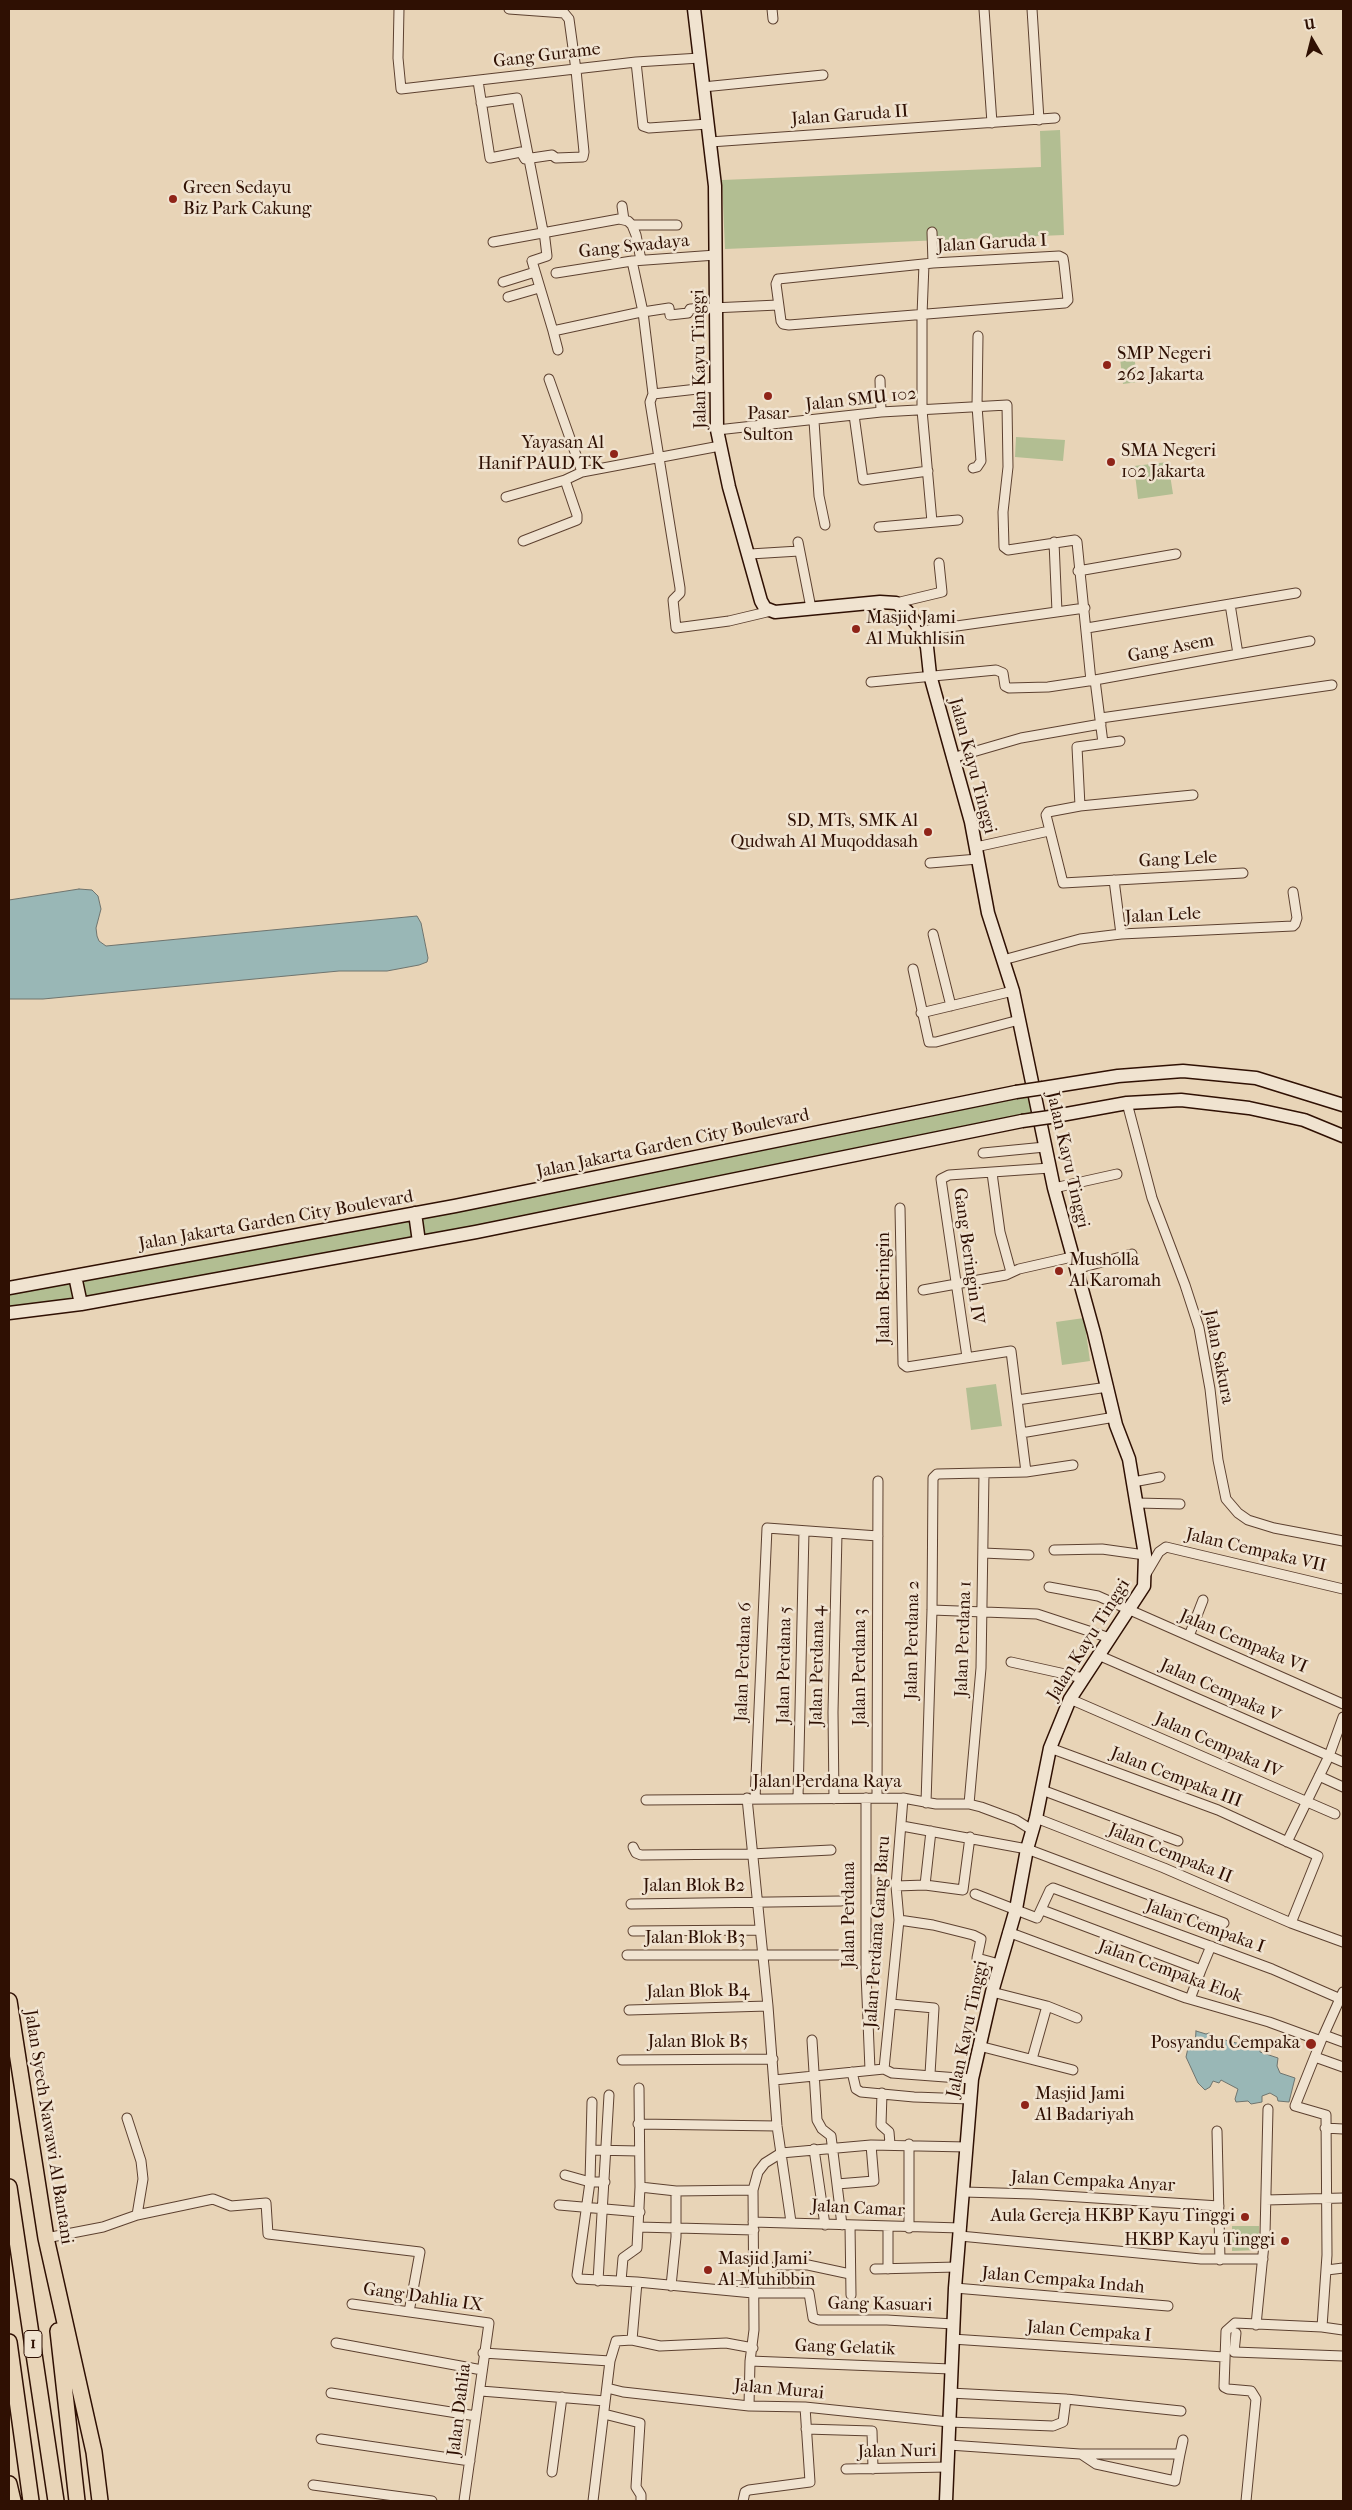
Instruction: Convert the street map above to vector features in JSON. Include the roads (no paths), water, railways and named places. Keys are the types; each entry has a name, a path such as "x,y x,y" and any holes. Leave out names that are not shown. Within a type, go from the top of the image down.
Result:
{"highway":[{"name":"Jalan Syech Nawawi Al Bantani","path":"9,2001 49,2258"},
{"name":"1","path":"9,2187 56,2501"},
{"path":"49,2258 78,2501"},
{"path":"49,2258 94,2452 100,2501"},
{"name":"1","path":"9,2342 31,2501"},
{"path":"9,2484 13,2501"}],"street":[{"name":"Gang Gurame","path":"399,9 398,58 400,88 403,90 636,62 700,58"},
{"path":"478,80 490,158 521,152 525,159 552,155 556,158 583,157 576,70 569,19 564,13 539,9 509,9"},
{"name":"Jalan Kayu Tinggi","path":"694,9 715,192 718,308 715,388 717,430 729,487 750,554 762,601 771,611"},
{"path":"772,9 773,19"},
{"path":"984,9 992,124"},
{"path":"1032,9 1039,120"},
{"path":"636,62 643,126 649,128 708,124"},
{"path":"703,88 823,75"},
{"path":"481,103 517,98 543,231 551,256 532,261 558,350"},
{"name":"Jalan Garuda II","path":"710,142 992,124 1056,118"},
{"path":"622,206 638,242 636,260 653,394 650,402 680,588 680,593 673,600 676,628 729,621 771,611 880,602 896,603 942,592 940,563"},
{"path":"492,242 543,231 614,220 628,223 677,225"},
{"path":"932,232 922,315 922,410 932,522"},
{"name":"Gang Swadaya","path":"556,273 636,260 716,255"},
{"name":"Jalan Garuda I","path":"1062,257 1068,300 1062,304 922,315 785,325 781,321 776,284 778,279 929,264 1062,257"},
{"path":"503,282 535,272"},
{"path":"508,297 539,288"},
{"path":"553,331 669,308 670,315 688,312 690,309 778,305"},
{"path":"973,468 977,467 981,461 977,406 978,336"},
{"path":"549,379 582,472"},
{"path":"880,380 881,412"},
{"path":"653,394 715,388"},
{"name":"Jalan SMU 102","path":"717,430 881,412 1007,405 1008,467 1003,512 1004,547 1008,550 1054,542"},
{"path":"854,415 862,480 928,471"},
{"path":"814,420 820,496 825,525"},
{"path":"506,496 564,480 582,472 720,446"},
{"path":"523,541 577,520 578,515 564,480"},
{"path":"880,527 958,520"},
{"path":"1057,612 1054,542 1074,540 1077,542 1078,571 1085,608 1093,681 1101,721 1103,743"},
{"path":"750,554 798,546 811,608"},
{"path":"1078,571 1176,554"},
{"name":"Gang Asem","path":"1087,628 1296,593"},
{"name":"Jalan Kayu Tinggi","path":"896,603 907,611 921,631 927,647 930,675 977,853 988,913 1013,991 1054,1188 1115,1417 1129,1460 1145,1556 1146,1574 1144,1586 1070,1699 1050,1748 1034,1824 1026,1849 1016,1909 999,1964 979,2046 970,2099 955,2288 946,2501"},
{"path":"1230,604 1238,654"},
{"path":"921,631 1085,608"},
{"name":"Gang Asem","path":"930,675 999,670 1003,673 1005,686 1012,689 1093,681 1310,641"},
{"path":"871,682 930,675"},
{"path":"952,758 1021,738 1101,721 1332,685"},
{"path":"1080,806 1077,747 1120,740"},
{"path":"930,863 977,853 1049,831 1047,813 1080,806 1193,795"},
{"name":"Gang Lele","path":"1049,831 1063,883 1243,873"},
{"path":"1114,880 1122,934"},
{"name":"Jalan Lele","path":"1003,960 1053,944 1122,934 1292,926 1297,918 1293,892"},
{"path":"933,934 950,1006"},
{"path":"912,969 927,1039 931,1042 1019,1020"},
{"path":"922,1013 1013,991"},
{"name":"Jalan Jakarta Garden City Boulevard","path":"9,1288 415,1213 1016,1092 1118,1076 1183,1071 1256,1078 1343,1105"},
{"path":"9,1313 80,1304 419,1242 1022,1120 1050,1117 1127,1103 1181,1100 1249,1108 1304,1120 1343,1136"},
{"name":"Jalan Sakura","path":"1127,1103 1152,1198 1186,1285 1199,1328 1226,1499 1238,1513 1248,1520 1274,1528 1343,1541"},
{"path":"983,1153 1045,1147"},
{"name":"Gang Beringin IV","path":"967,1357 941,1179 949,1175 1050,1168"},
{"path":"992,1173 1000,1232 1011,1272"},
{"path":"1054,1188 1117,1174"},
{"name":"Jalan Beringin","path":"900,1208 902,1361 905,1366 967,1357"},
{"path":"415,1213 419,1242"},
{"path":"923,1290 955,1285 1011,1272 1132,1254"},
{"path":"75,1276 80,1304"},
{"path":"967,1357 1011,1351 1026,1472"},
{"path":"1017,1400 1108,1387"},
{"path":"1021,1433 1115,1417"},
{"path":"984,1474 1026,1472 1073,1465"},
{"name":"Jalan Perdana 2","path":"926,1803 932,1610 933,1478 937,1474 984,1474"},
{"name":"Jalan Perdana 1","path":"969,1804 981,1668 984,1474"},
{"path":"1133,1482 1160,1477"},
{"name":"Jalan Perdana 3","path":"877,1797 878,1481"},
{"path":"1136,1502 1180,1504"},
{"name":"Jalan Perdana 6","path":"791,2222 777,2126 768,2006 751,1854 751,1798 766,1530 768,1528 804,1531"},
{"path":"804,1531 878,1536"},
{"name":"Jalan Perdana 5","path":"798,1798 804,1531"},
{"name":"Jalan Perdana 4","path":"834,1799 833,1712 837,1534"},
{"name":"Jalan Cempaka VII","path":"1146,1574 1159,1552 1166,1547 1343,1589"},
{"path":"1054,1550 1102,1549 1145,1556"},
{"path":"983,1553 1029,1554"},
{"name":"Jalan Cempaka VI","path":"1049,1587 1098,1596 1343,1704"},
{"path":"1189,1636 1203,1600"},
{"path":"932,1610 1037,1614 1110,1638"},
{"name":"Jalan Cempaka V","path":"1098,1655 1343,1762"},
{"path":"1011,1662 1083,1678"},
{"name":"Jalan Cempaka IV","path":"1070,1699 1335,1814"},
{"path":"1287,1842 1329,1756 1343,1717"},
{"name":"Jalan Cempaka III","path":"1050,1748 1218,1810 1318,1856 1291,1923"},
{"path":"1318,1776 1343,1787"},
{"path":"1042,1790 1178,1841"},
{"name":"Jalan Perdana","path":"866,1798 866,1973 870,2070"},
{"name":"Jalan Perdana Raya","path":"646,1800 903,1798 926,1803 969,1804 1034,1824"},
{"name":"Jalan Perdana Gang Baru","path":"884,2069 899,1920 896,1886 903,1798"},
{"name":"Jalan Cempaka II","path":"1034,1824 1164,1868 1291,1923 1343,1942"},
{"path":"902,1826 970,1837 1026,1849 1224,1922"},
{"path":"925,1885 931,1831"},
{"path":"896,1886 925,1885 963,1890 970,1837"},
{"path":"633,1847 636,1853 641,1855 751,1854 831,1850"},
{"name":"Jalan Cempaka I","path":"1042,1910 1050,1890 1054,1888 1342,1997"},
{"path":"975,1894 1037,1918 1042,1910 1201,1970"},
{"name":"Jalan Blok B2","path":"631,1904 841,1901"},
{"path":"899,1920 973,1935 982,1939 977,1958 999,1964"},
{"path":"633,1931 759,1930"},
{"name":"Jalan Cempaka Elok","path":"1008,1932 1190,1999 1323,2038 1343,2042"},
{"path":"1190,1999 1211,1946"},
{"name":"Jalan Blok B3","path":"627,1955 844,1955"},
{"path":"992,1992 1047,2006 1077,2018"},
{"path":"1322,2327 1327,2270 1325,2114 1295,2108 1323,2038 1342,1997"},
{"path":"891,2004 934,2008 930,2074"},
{"name":"Jalan Blok B4","path":"628,2010 768,2006"},
{"path":"1032,2059 1047,2006"},
{"path":"812,2040 817,2120 822,2129 830,2134 833,2148 837,2184 846,2225 851,2296"},
{"path":"979,2046 1073,2070"},
{"path":"1315,2057 1343,2067"},
{"name":"Jalan Blok B5","path":"622,2060 773,2059"},
{"path":"774,2080 884,2069 892,2072 972,2079"},
{"path":"852,2072 858,2091 970,2099"},
{"path":"621,2281 623,2258 637,2248 640,2212 638,2151 639,2088"},
{"path":"882,2093 881,2125 889,2132 890,2144"},
{"path":"598,2281 609,2095"},
{"path":"592,2102 590,2182 585,2206 578,2275 580,2279 637,2282 754,2293"},
{"path":"1256,2325 1263,2259 1268,2109"},
{"path":"127,2118 141,2161 143,2179 137,2215"},
{"path":"638,2124 777,2126"},
{"path":"1326,2128 1343,2129"},
{"path":"1217,2131 1220,2260"},
{"path":"749,2406 750,2361 753,2348 753,2190 755,2178 765,2163 781,2153 814,2149 890,2144 967,2146"},
{"path":"909,2144 909,2228"},
{"path":"837,2184 874,2181 871,2145"},
{"path":"814,2149 825,2225"},
{"path":"591,2150 638,2151"},
{"path":"565,2175 590,2182 605,2182"},
{"path":"640,2187 676,2191 753,2190"},
{"path":"670,2286 676,2228 676,2191"},
{"name":"Jalan Cempaka Anyar","path":"964,2192 1041,2194 1219,2206"},
{"path":"1266,2200 1343,2198"},
{"path":"46,2238 103,2227 137,2215 213,2200 231,2206 266,2203 268,2234 326,2239 420,2252 409,2312"},
{"path":"559,2205 640,2212"},
{"name":"Jalan Camar","path":"638,2227 753,2226 791,2222 909,2228 1220,2260 1263,2259"},
{"path":"888,2227 888,2269"},
{"path":"777,2266 820,2266 850,2274"},
{"path":"875,2268 957,2267"},
{"path":"1327,2270 1343,2268"},
{"path":"632,2340 637,2282"},
{"name":"Jalan Cempaka Indah","path":"955,2288 1168,2306"},
{"name":"Gang Kasuari","path":"754,2293 810,2294 813,2318 819,2320 887,2320 953,2324"},
{"name":"Gang Dahlia IX","path":"352,2304 489,2324"},
{"path":"1246,2501 1256,2399 1251,2391 1226,2388 1223,2378 1226,2331 1230,2325 1237,2323 1322,2327 1343,2330"},
{"name":"Jalan Dahlia","path":"464,2501 489,2324"},
{"path":"1236,2333 1234,2352 1343,2356"},
{"name":"Jalan Cempaka I","path":"952,2339 1224,2357"},
{"path":"593,2501 610,2361 616,2341 632,2340 660,2346 726,2344 753,2348"},
{"path":"336,2343 482,2370"},
{"path":"484,2353 610,2361"},
{"name":"Gang Gelatik","path":"750,2361 951,2369"},
{"name":"Jalan Murai","path":"607,2388 623,2392 749,2406 805,2407 949,2422 1058,2426 1063,2422 1066,2399"},
{"path":"481,2391 605,2401"},
{"path":"331,2393 476,2416"},
{"path":"950,2394 1066,2399 1181,2411"},
{"path":"552,2472 562,2397"},
{"path":"743,2501 745,2492 749,2490 810,2482 805,2407"},
{"path":"604,2414 640,2423 636,2487 641,2496 641,2501"},
{"path":"806,2429 872,2431 872,2469"},
{"path":"321,2439 470,2461"},
{"path":"1080,2454 1096,2464 1174,2481 1183,2440"},
{"path":"949,2445 1080,2454 1180,2454"},
{"name":"Jalan Nuri","path":"846,2469 948,2468"},
{"path":"313,2484 432,2501"}],"water":[{"path":"79,889 92,890 98,896 101,909 96,928 97,936 99,941 106,946 417,916 421,923 428,958 427,962 419,965 387,971 339,971 43,999 9,999 9,900"},
{"path":"1196,2031 1209,2033 1217,2038 1260,2049 1260,2052 1278,2058 1277,2066 1280,2073 1295,2078 1289,2102 1278,2101 1277,2097 1270,2093 1262,2096 1262,2102 1251,2104 1248,2101 1236,2102 1238,2089 1221,2080 1219,2083 1213,2081 1210,2087 1205,2090 1198,2083 1186,2057 1188,2048 1195,2046"}],"place":[{"name":"Green Sedayu Biz Park Cakung","path":"173,199"},
{"name":"SMP Negeri 262 Jakarta","path":"1107,365"},
{"name":"Pasar Sulton","path":"768,396"},
{"name":"Yayasan Al Hanif PAUD TK","path":"614,454"},
{"name":"SMA Negeri 102 Jakarta","path":"1111,462"},
{"name":"Masjid Jami Al Mukhlisin","path":"856,629"},
{"name":"SD, MTs, SMK Al Qudwah Al Muqoddasah","path":"928,832"},
{"name":"Musholla Al Karomah","path":"1059,1271"},
{"name":"Posyandu Cempaka","path":"1311,2044"},
{"name":"Masjid Jami Al Badariyah","path":"1025,2105"},
{"name":"Aula Gereja HKBP Kayu Tinggi","path":"1245,2217"},
{"name":"HKBP Kayu Tinggi","path":"1285,2241"},
{"name":"Masjid Jami' Al-Muhibbin","path":"708,2270"}]}
